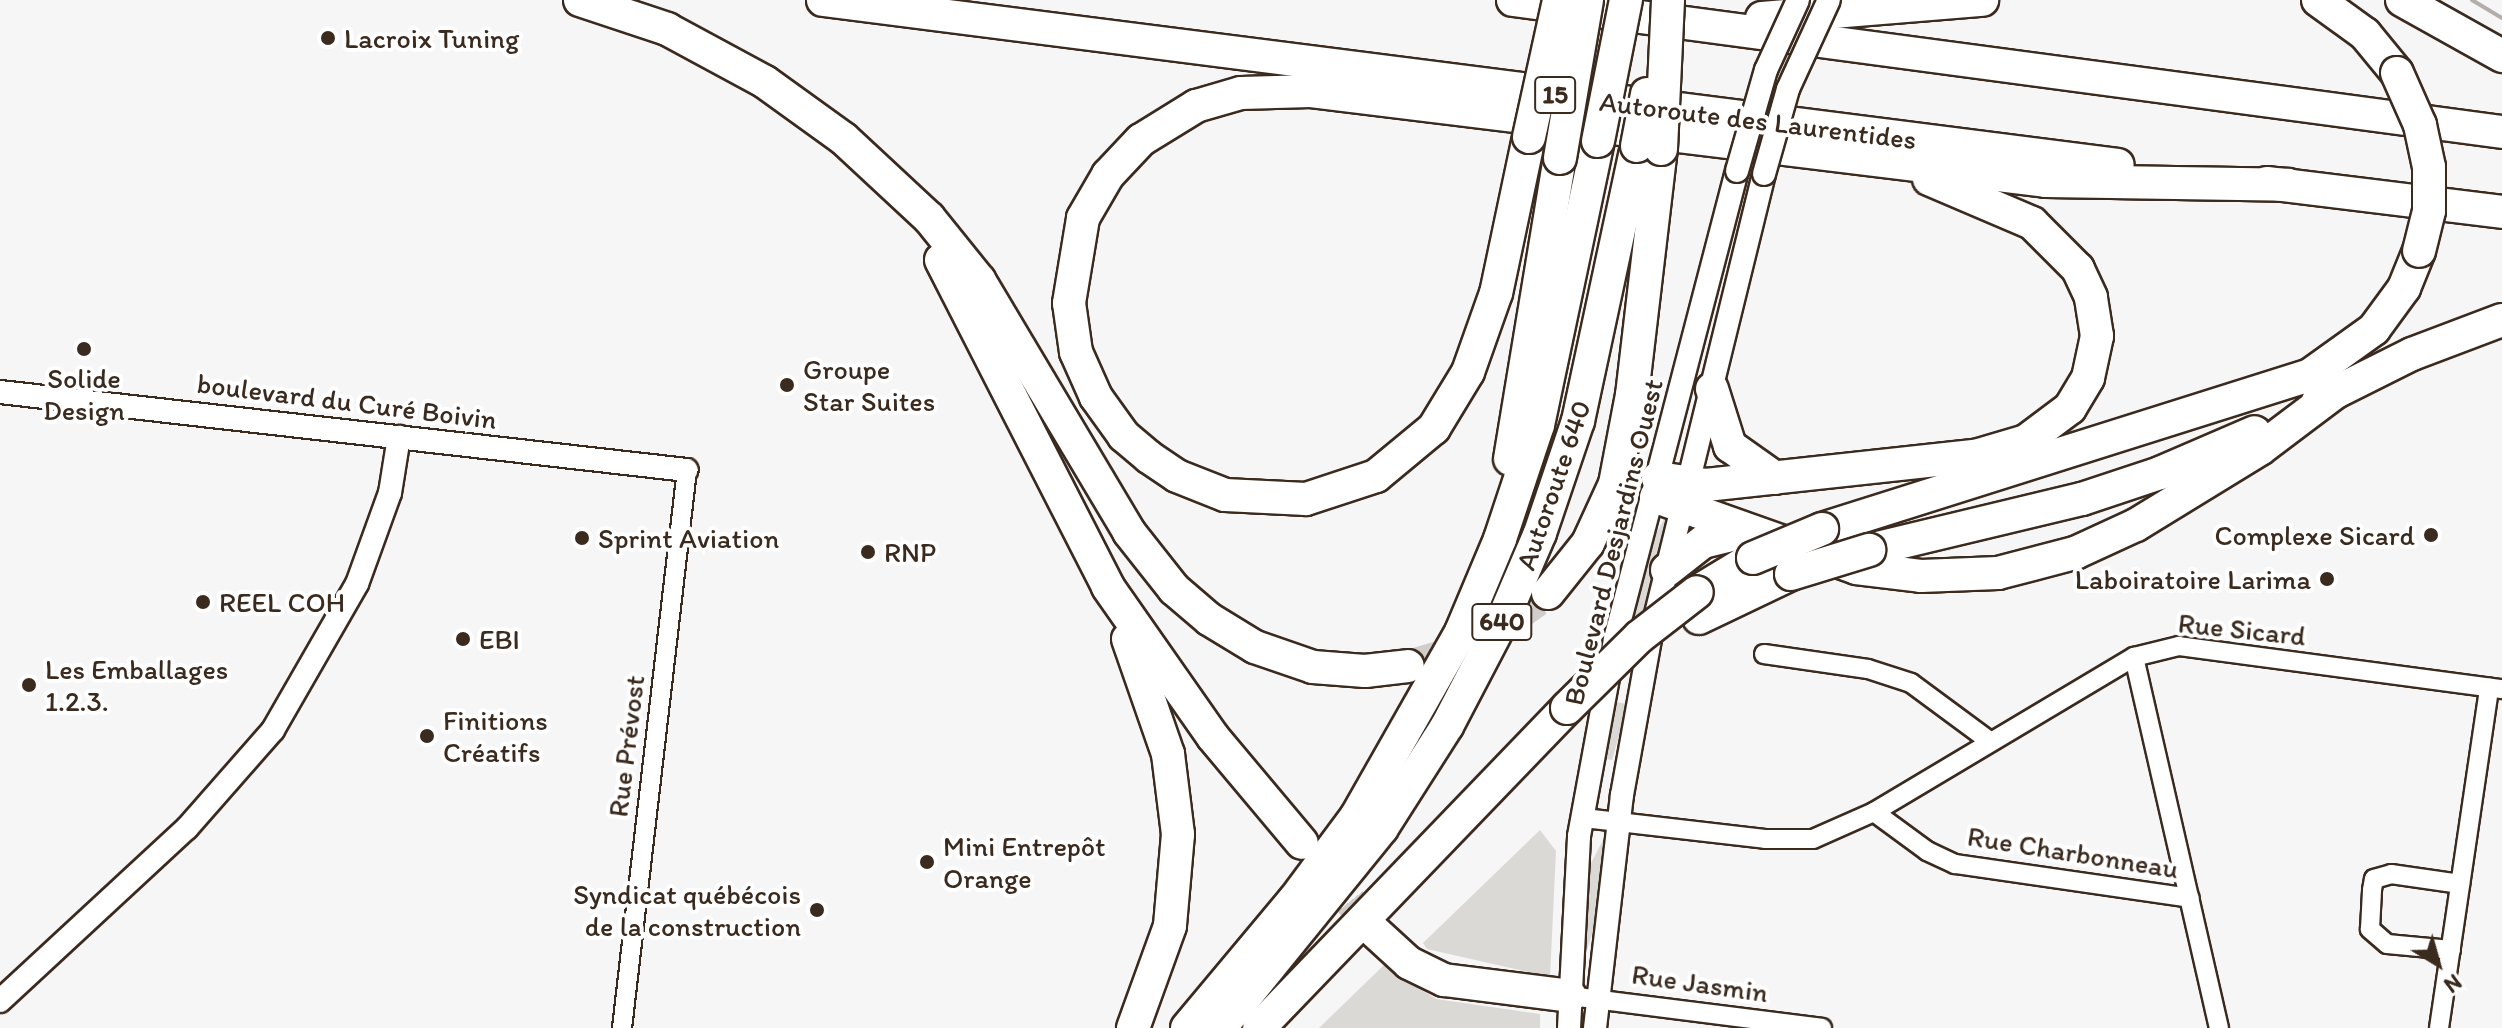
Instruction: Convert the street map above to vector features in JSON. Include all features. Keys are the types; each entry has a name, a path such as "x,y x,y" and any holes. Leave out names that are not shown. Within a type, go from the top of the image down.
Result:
{"highway":[{"path":"580,0 667,29 743,68 825,124 894,187 968,264 1129,532 1192,605 1243,642 1299,663 1347,671 1408,666"},
{"name":"Autoroute des Laurentides","path":"823,0 2502,212"},
{"path":"1513,0 2502,132"},
{"path":"1559,0 1529,137 1496,293 1468,372 1434,428 1376,476 1306,499 1225,495 1177,476 1124,436 1096,397 1076,352 1069,303 1072,262 1083,218 1108,175 1141,140 1210,101 1256,91 1311,91 1885,163 2046,181 2288,185"},
{"path":"1492,561 1587,0"},
{"name":"Autoroute 640","path":"1187,1028 1312,878 1377,785 1442,670 1492,561 1545,399 1626,0"},
{"path":"1548,593 1588,543 1617,476 1631,408 1649,147 1667,0"},
{"path":"1703,25 1982,0"},
{"path":"1698,605 1750,544 1822,529 2303,379 2336,361 2374,329 2404,288 2419,251 2429,211 2429,167 2416,112 2397,73 2365,34 2318,0"},
{"path":"2402,0 2502,56"},
{"name":"Autoroute 640","path":"1220,1028 1382,828 1434,748 1504,617 1540,533 1578,421 1649,147"},
{"path":"1671,490 1975,456 2011,447 2062,417 2092,368 2097,327 2091,297 2056,243 2002,208 1885,163"},
{"path":"894,187 966,302 1108,587 1158,715 1177,812 1170,926 1133,1028"},
{"path":"1259,1028 1620,656 1698,605 1869,550 2136,482 2238,441 2422,350 2502,320"},
{"path":"1712,389 1730,446 1775,478"},
{"path":"1667,570 1703,542 1750,544 1886,573 1957,576 2027,567 2075,553 2136,525 2260,449 2337,391"},
{"path":"1671,490 1750,544"},
{"path":"1108,587 1213,737 1302,843"},
{"path":"1374,931 1409,963 1444,980 1579,1008"}],"street":[{"name":"Boulevard Desjardins Ouest","path":"1579,1008 1667,570 1671,490 1737,171 1766,70 1798,0"},
{"name":"Boulevard Desjardins Ouest","path":"1595,1028 1579,1008 1584,818 1615,639 1712,389 1764,174 1791,81 1829,0"},
{"name":"boulevard du Curé Boivin","path":"0,392 687,470"},
{"path":"0,1001 202,813 280,720 362,570 390,493 399,437"},
{"name":"Rue Prévost","path":"622,1028 687,470"},
{"name":"Rue Sicard","path":"1874,812 1988,740 2134,657 2179,646 2495,689"},
{"path":"1764,654 1868,669 1911,683 1988,740"},
{"path":"2134,657 2219,1028"},
{"path":"2439,1028 2460,884 2495,689"},
{"path":"1584,818 1765,839 1813,839 1874,812"},
{"name":"Rue Charbonneau","path":"1874,812 1927,851 1955,864 2190,898"},
{"path":"2451,950 2387,944 2370,929 2372,890 2374,879 2391,874 2460,884"},
{"name":"Rue Jasmin","path":"1579,1008 1822,1028"}],"shaded area":[{"path":"1667,514 1647,616 1627,629 1652,541"},
{"path":"1616,702 1628,704 1612,760 1607,759"},
{"path":"1540,830 1556,851 1550,977 1427,949 1423,943"},
{"path":"1603,840 1607,843 1596,922 1582,965 1587,871"},
{"path":"1384,965 1436,999 1540,1014 1540,1028 1319,1028"}],"waterway":[{"path":"2472,0 2502,18"}],"tunnel":[{"path":"1408,666 1472,647 1548,593"},
{"path":"1320,864 1374,931"}],"place":[{"name":"Lacroix Tuning","path":"328,38"},
{"name":"Solide Design","path":"84,349"},
{"name":"Groupe Star Suites","path":"787,385"},
{"name":"Complexe Sicard","path":"2431,535"},
{"name":"Sprint Aviation","path":"582,538"},
{"name":"RNP","path":"868,552"},
{"name":"Laboiratoire Larima","path":"2327,579"},
{"name":"REEL COH","path":"203,602"},
{"name":"EBI","path":"463,639"},
{"name":"Les Emballages 1.2.3.","path":"29,685"},
{"name":"Finitions Créatifs","path":"427,736"},
{"name":"Mini Entrepôt Orange","path":"927,862"},
{"name":"Syndicat québécois de la construction","path":"817,910"}]}
